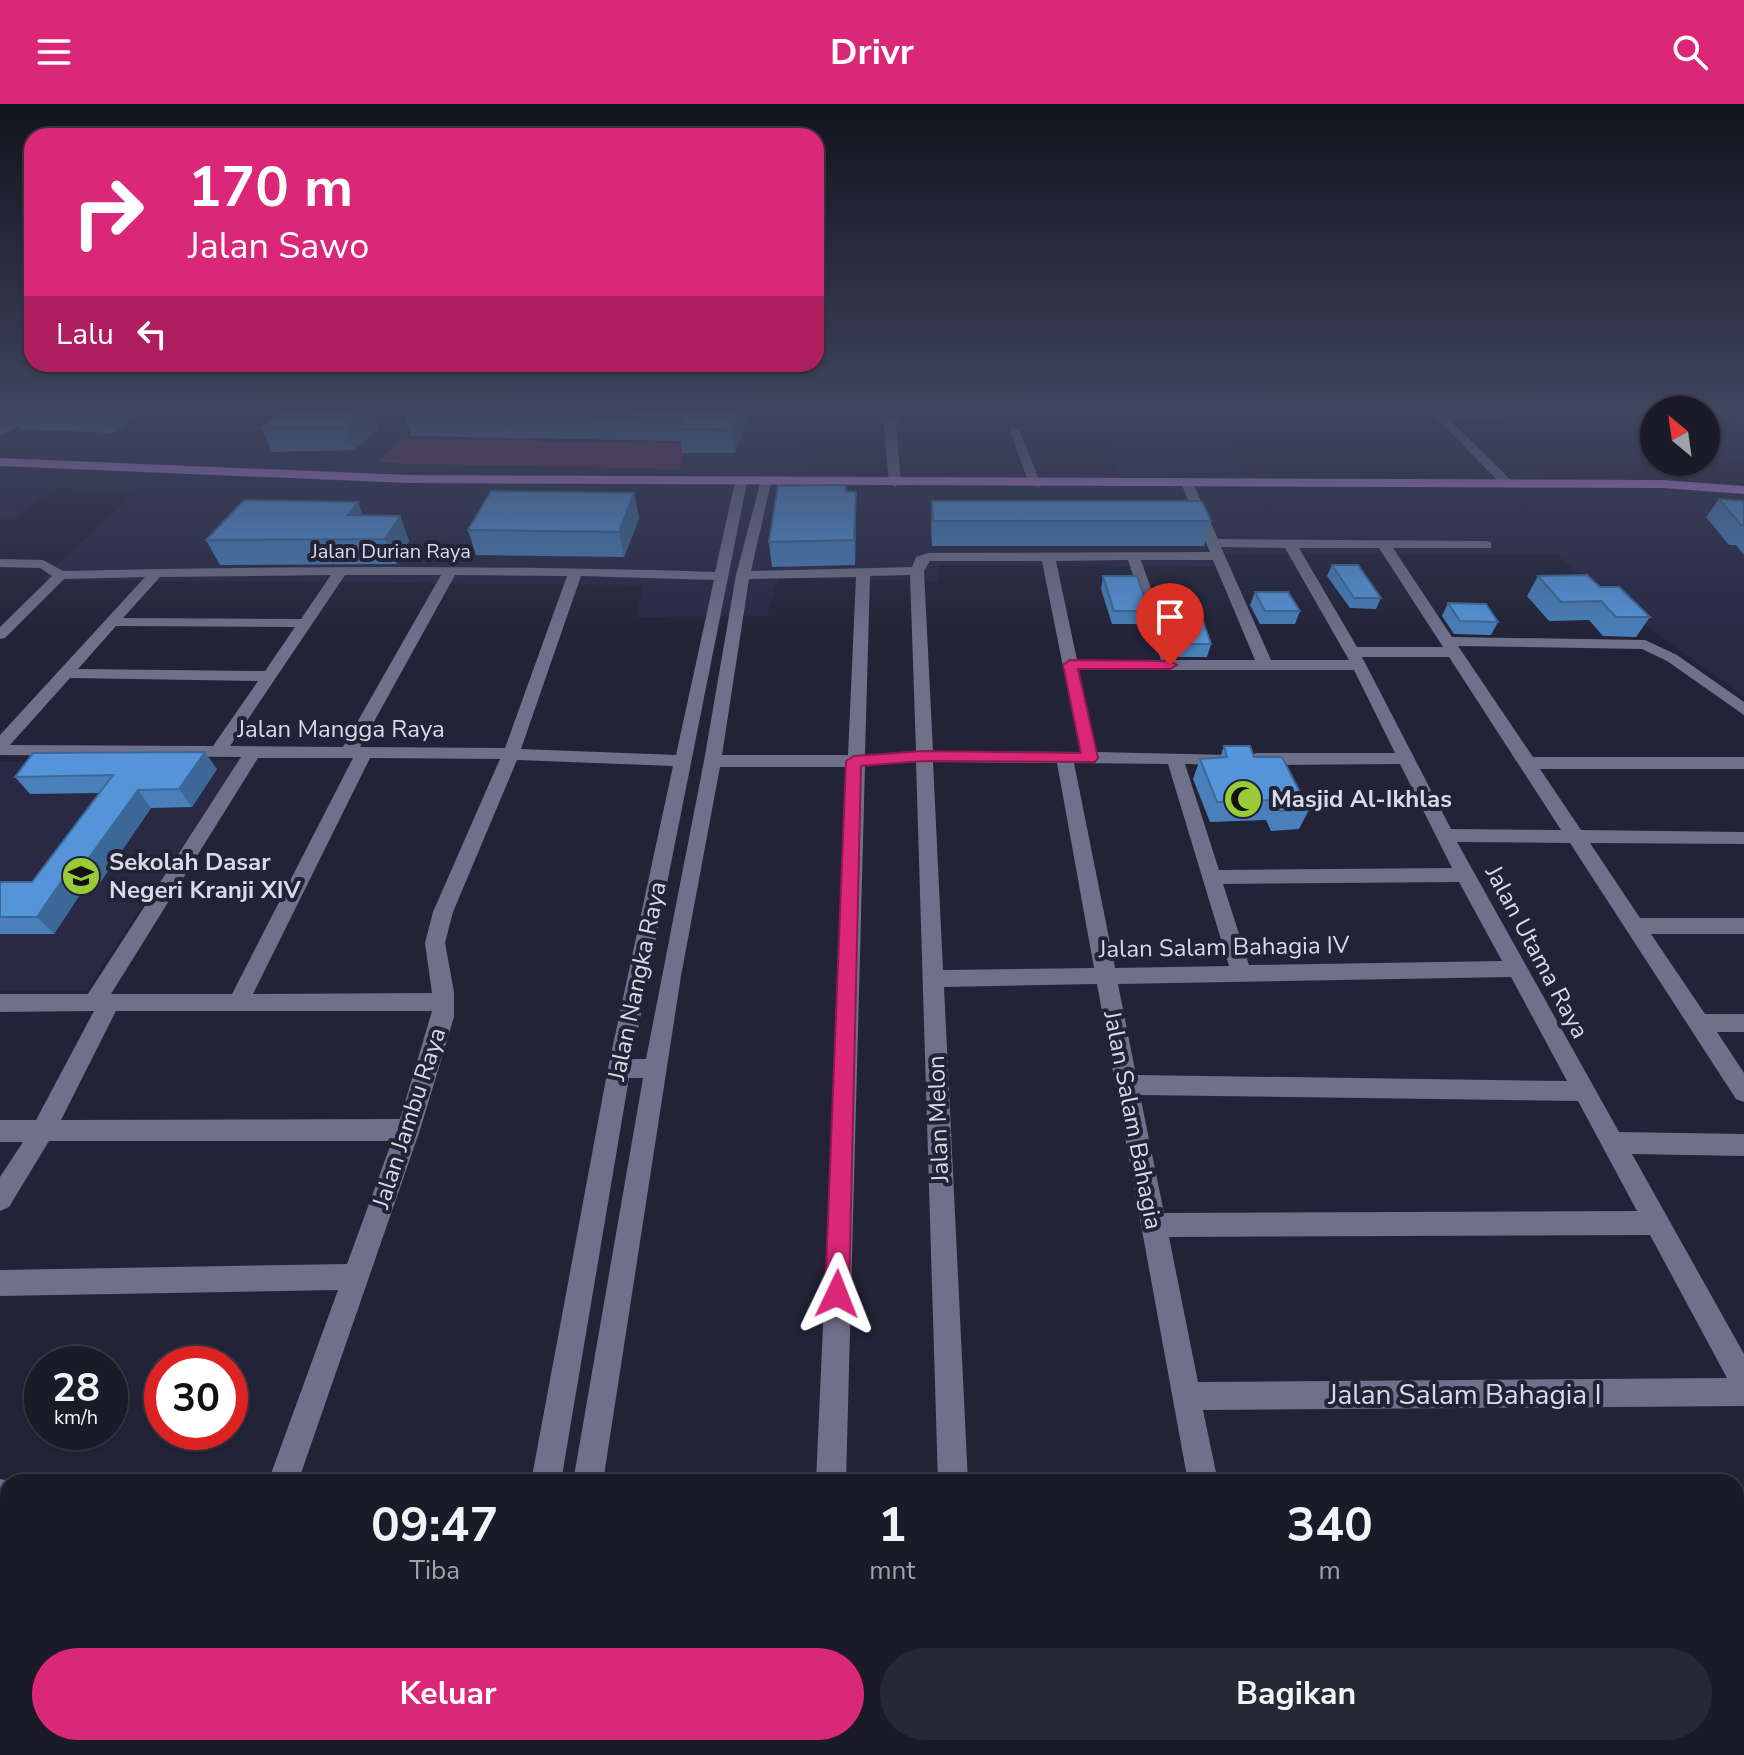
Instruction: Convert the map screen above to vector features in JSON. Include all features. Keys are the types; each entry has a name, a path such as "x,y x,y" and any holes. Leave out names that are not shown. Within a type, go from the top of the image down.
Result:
{"highway":[{"path":"348,485 436,490 741,486 1188,488 1669,494 1744,498"},
{"path":"764,486 806,485"},
{"path":"1075,485 1188,488 1424,485"},
{"path":"1677,485 1744,490"}],"street":[{"name":"Jalan Nangka Raya","path":"589,1474 671,976 734,637 732,576 741,486"},
{"name":"Jalan Nangka Raya","path":"547,1474 619,1068 681,761 710,637 764,486"},
{"path":"1188,488 1265,665"},
{"path":"917,571 925,557 1133,556 1290,544 1486,545"},
{"name":"Jalan Utama Raya","path":"1290,544 1355,659 1465,875 1582,1091 1744,1381"},
{"path":"1383,544 1744,1092"},
{"path":"1048,556 1090,758"},
{"path":"1133,556 1170,665"},
{"name":"Jalan Durian Raya","path":"0,563 43,564 60,575 341,570 576,571 732,576 917,571"},
{"path":"218,752 341,570"},
{"path":"238,1003 356,753 450,571"},
{"name":"Jalan Jambu Raya","path":"286,1474 408,1130 444,1002 435,943 437,931 511,754 576,571"},
{"name":"Jalan Melon","path":"917,571 953,1474"},
{"path":"0,748 156,573"},
{"path":"831,1474 863,573"},
{"path":"0,635 60,575"},
{"path":"110,622 305,623"},
{"path":"710,637 734,637"},
{"path":"1070,665 1265,665 1355,659 1452,646 1645,645 1672,658 1744,710"},
{"path":"64,673 270,676"},
{"path":"702,678 726,679"},
{"name":"Jalan Mangga Raya","path":"0,748 511,754 681,761"},
{"path":"0,1199 43,1131 102,1002 253,752"},
{"path":"713,761 854,761 923,756 1406,758"},
{"name":"Jalan Salam Bahagia","path":"1064,757 1201,1474"},
{"path":"1175,759 1241,972"},
{"path":"1529,763 1744,763"},
{"path":"1445,835 1744,838"},
{"path":"1212,877 1465,875"},
{"path":"1637,926 1744,926"},
{"name":"Jalan Salam Bahagia IV","path":"932,979 1516,969"},
{"path":"639,975 671,976"},
{"path":"0,1003 444,1002"},
{"path":"1699,1023 1744,1023"},
{"path":"619,1068 657,1069"},
{"path":"1127,1085 1582,1091"},
{"path":"0,1131 408,1130"},
{"path":"1612,1143 1744,1145"},
{"path":"1153,1225 1655,1223"},
{"path":"0,1283 355,1277"},
{"name":"Jalan Salam Bahagia I","path":"1186,1396 1744,1392"}],"shaded area":[{"path":"0,485 1677,485 1744,490 1744,697 1592,586 1557,554 1223,555 1226,567 939,565 937,581 778,578 767,616 636,617 644,585 40,580 134,494 56,488 12,520 0,519"},
{"name":"Sekolah Dasar Negeri Kranji XIV","path":"240,760 86,991 0,990 0,762"}],"building":[{"path":"845,485 846,492 856,492 854,540 769,542 778,486"},
{"path":"491,491 634,493 619,532 468,530"},
{"path":"1719,499 1744,501 1744,526 1742,526"},
{"path":"244,500 358,502 348,515 400,516 385,539 206,540"},
{"path":"932,501 1202,501 1211,521 933,521"},
{"path":"1332,565 1358,565 1381,598 1354,598"},
{"path":"1587,575 1600,587 1619,587 1650,617 1616,617 1601,601 1561,602 1538,576"},
{"path":"1103,576 1137,576 1149,611 1114,611"},
{"path":"1255,592 1288,592 1300,611 1265,611"},
{"path":"1448,603 1486,604 1498,622 1460,621"},
{"path":"1171,610 1199,610 1211,644 1183,644"},
{"path":"1224,746 1250,746 1254,757 1282,757 1309,810 1280,811 1274,800 1217,802 1200,759 1227,757"},
{"path":"205,752 179,789 138,790 81,869 70,869 37,917 0,917 0,882 32,882 113,775 15,777 33,753"}],"place":[{"name":"Masjid Al-Ikhlas","path":"1243,799"},
{"name":"Sekolah Dasar Negeri Kranji XIV","path":"81,876"}],"route":[{"path":"837,1294 854,761 923,756 1090,758 1070,665 1170,665"}]}
